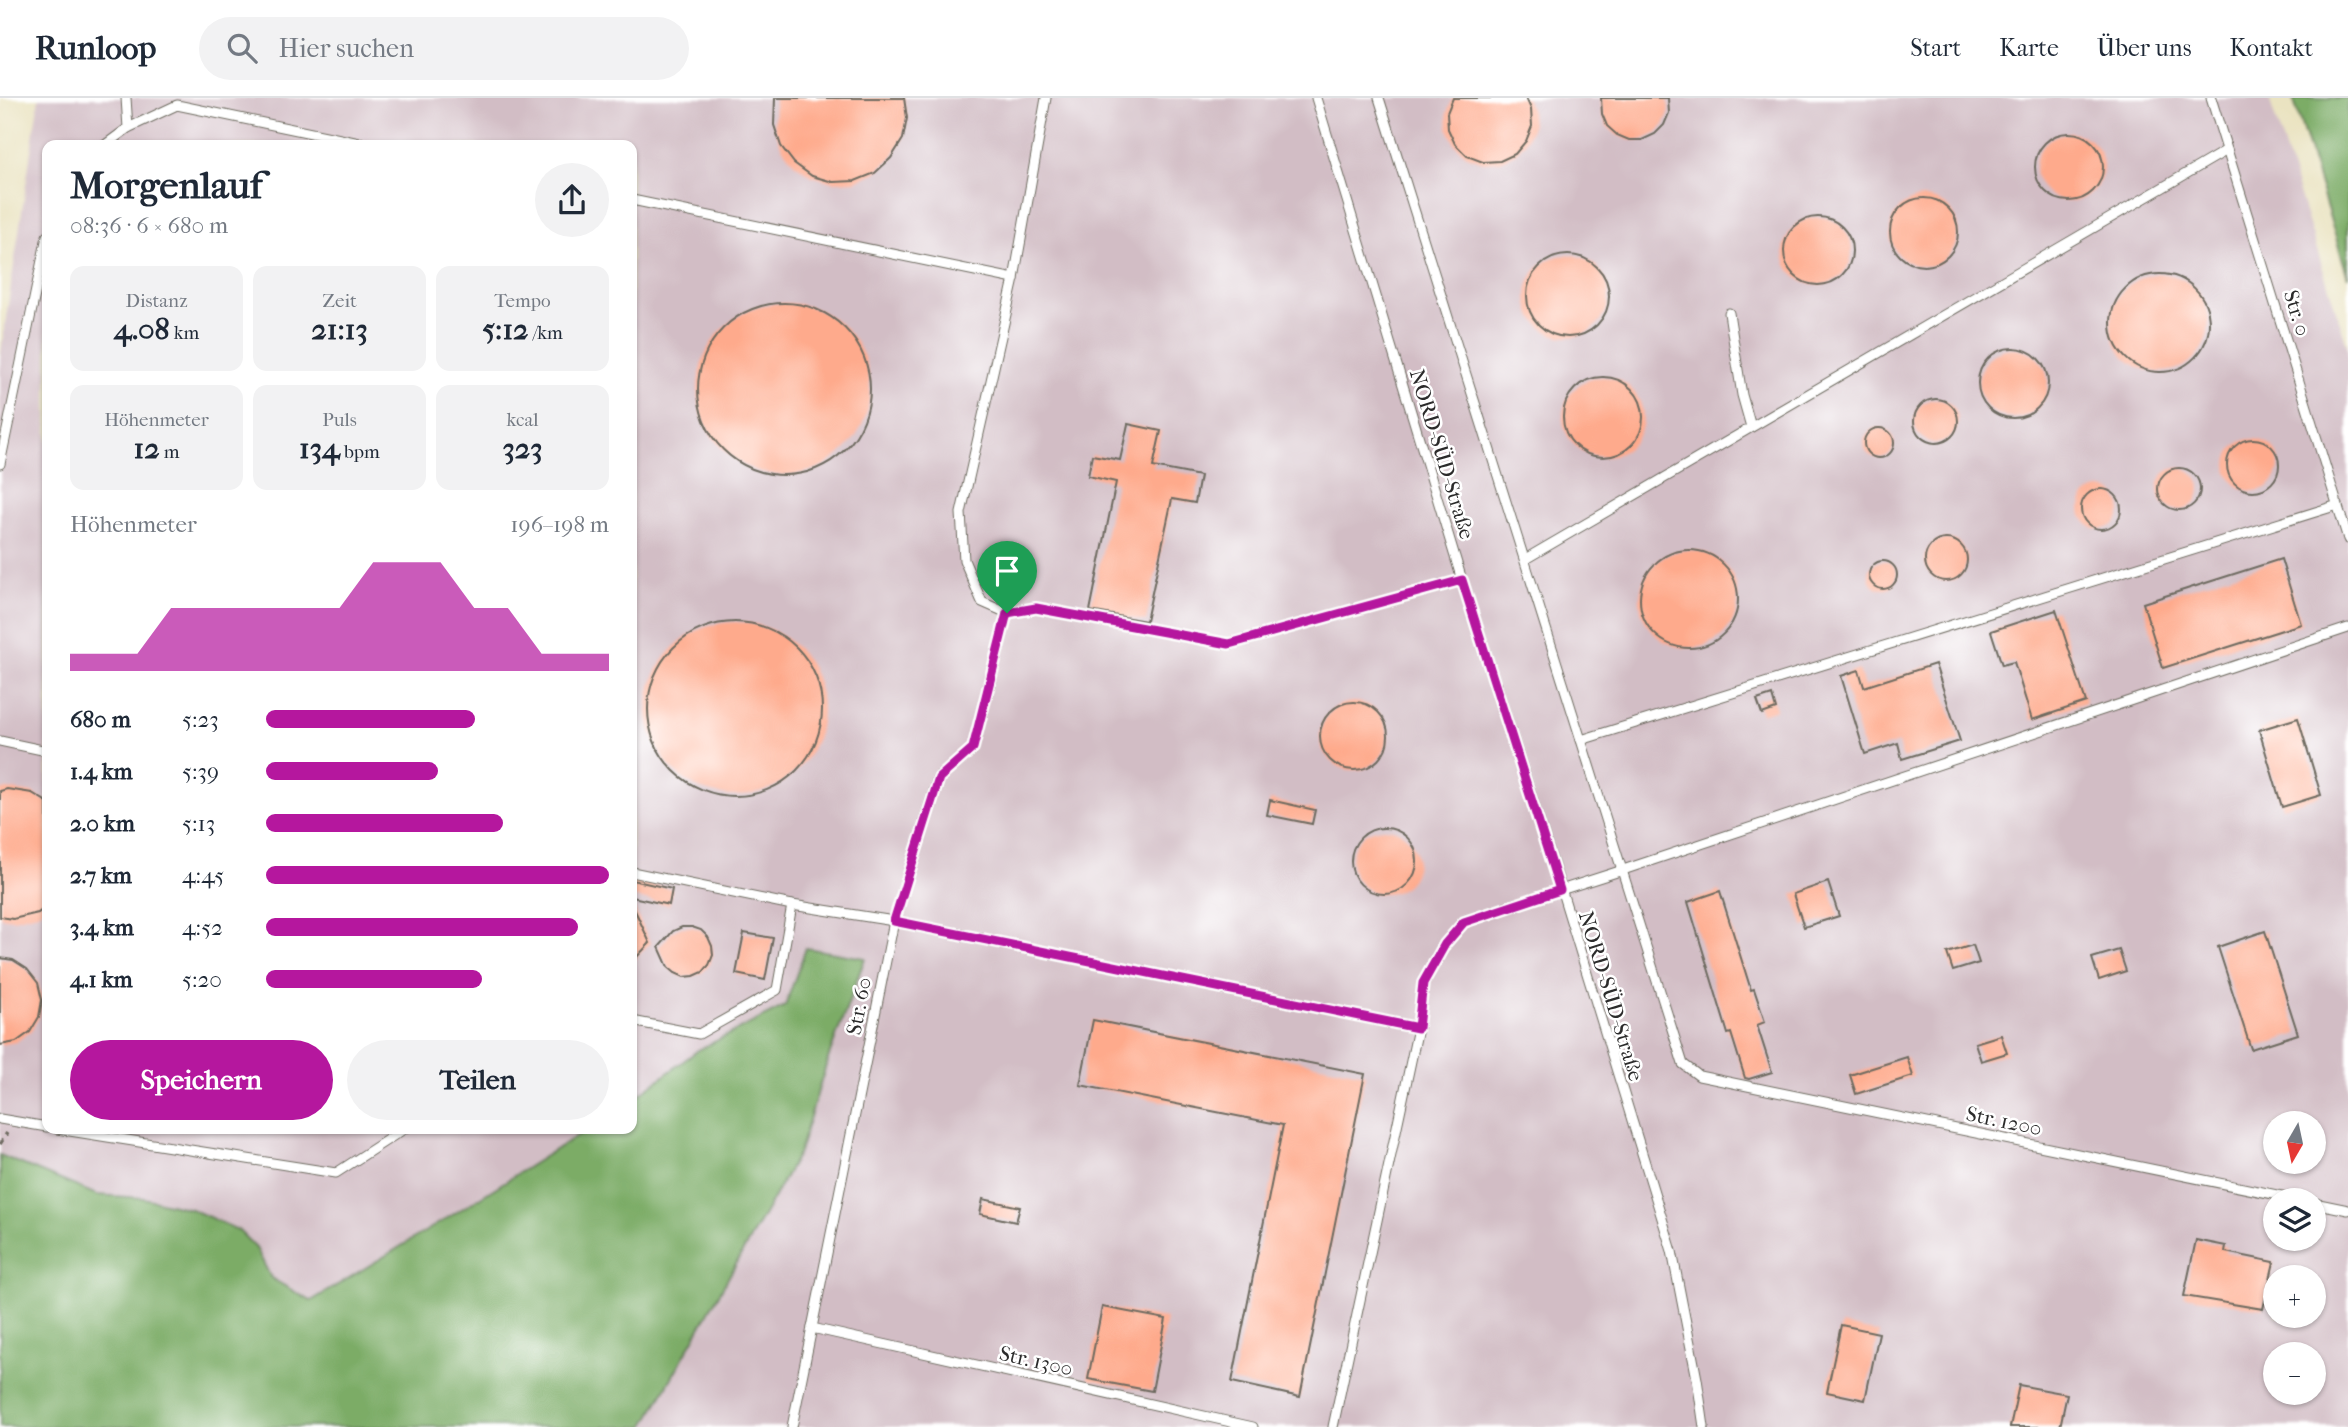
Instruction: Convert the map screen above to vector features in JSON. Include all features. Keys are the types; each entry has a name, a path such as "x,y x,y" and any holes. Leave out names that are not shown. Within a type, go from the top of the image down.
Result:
{"lane":[{"path":"126,98 128,128"},
{"path":"1046,98 1014,279 961,513 964,560 982,602 1007,613 1036,608 1229,644 1462,580"},
{"name":"NORD-SÜD-Straße","path":"1316,98 1462,580 1672,1251 1704,1427"},
{"path":"1379,98 1527,558 1623,870"},
{"name":"Str. 0","path":"2211,98 2348,539"},
{"path":"112,140 128,128 177,105 345,140"},
{"path":"1527,558 2227,150"},
{"path":"637,201 1014,279"},
{"path":"0,464 42,260"},
{"path":"1729,313 1742,395 1751,427"},
{"path":"1581,740 2338,505"},
{"name":"Str. 60","path":"792,1427 894,921 939,778 973,748 1007,613"},
{"path":"1333,1427 1418,1028 1423,983 1445,944 1464,922 2348,628"},
{"path":"0,741 42,750"},
{"name":"Str. 1200","path":"1623,870 1683,1063 1699,1076 2263,1192"},
{"path":"637,873 792,905 894,921 1418,1028"},
{"path":"637,1022 699,1034 777,989 792,905"},
{"path":"0,1119 42,1126"},
{"path":"111,1134 336,1173 396,1134"},
{"path":"2326,1205 2348,1210"},
{"name":"Str. 1300","path":"812,1328 1253,1427"}],"shaded area":[{"path":"39,98 2269,98 2348,348 2348,1427 644,1427 799,1152 828,1059 865,959 806,948 785,1006 698,1050 637,1096 637,140 42,140 42,1134 580,1134 310,1301 271,1278 256,1248 238,1230 191,1209 144,1198 97,1195 0,1155 0,358"}],"green space":[{"path":"2293,98 2348,98 2348,277"},
{"path":"806,948 865,958 828,1059 799,1152 644,1427 0,1427 0,1155 97,1195 144,1198 191,1209 238,1230 256,1248 271,1278 311,1301 580,1134 637,1134 637,1096 698,1050 785,1006"}],"building":[{"path":"775,98 904,98 907,118 903,139 891,158 875,173 855,181 833,182 812,176 794,163 781,146 774,125"},
{"path":"1453,98 1526,98 1531,109 1532,126 1526,141 1515,154 1500,161 1483,162 1467,156 1455,144 1448,129 1447,113"},
{"path":"1601,98 1668,98 1669,113 1664,125 1655,134 1642,140 1629,140 1617,135 1607,126 1602,114"},
{"path":"2069,133 2082,136 2093,143 2100,154 2103,167 2100,180 2093,191 2082,198 2069,201 2056,198 2045,191 2038,180 2035,167 2038,154 2045,143 2056,136"},
{"path":"1924,198 1937,201 1948,208 1955,219 1958,232 1955,245 1948,256 1937,263 1924,266 1911,263 1900,256 1893,245 1890,232 1893,219 1900,208 1911,201"},
{"path":"1818,217 1831,220 1842,227 1849,238 1852,251 1849,264 1842,275 1831,282 1818,285 1805,282 1794,275 1787,264 1784,251 1787,238 1794,227 1805,220"},
{"path":"1568,255 1584,258 1597,267 1606,280 1609,296 1606,312 1597,325 1584,334 1568,337 1552,334 1539,325 1530,312 1527,296 1530,280 1539,267 1552,258"},
{"path":"2160,274 2179,278 2195,288 2205,304 2209,323 2205,342 2195,358 2179,368 2160,372 2141,368 2125,358 2115,342 2111,323 2115,304 2125,288 2141,278"},
{"path":"784,303 817,310 845,328 863,356 870,389 863,422 845,450 817,468 784,475 751,468 723,450 705,422 698,389 705,356 723,328 751,310"},
{"path":"2013,348 2032,354 2042,364 2048,383 2042,402 2032,412 2013,418 1994,412 1984,402 1978,383 1984,364 1994,354"},
{"path":"1603,377 1618,380 1631,389 1640,402 1643,417 1640,432 1631,445 1618,454 1603,457 1588,454 1575,445 1566,432 1563,417 1566,402 1575,389 1588,380"},
{"path":"1936,399 1951,406 1958,421 1951,436 1936,443 1921,436 1914,421 1921,406"},
{"path":"1128,424 1161,431 1153,467 1200,476 1195,503 1172,499 1146,621 1090,611 1116,482 1088,476 1092,455 1120,460"},
{"path":"1879,428 1890,432 1894,443 1890,454 1879,458 1868,454 1864,443 1868,432"},
{"path":"2253,439 2263,441 2271,447 2277,455 2277,475 2271,483 2263,489 2253,491 2243,489 2235,483 2229,475 2227,465 2229,455 2235,447 2243,441"},
{"path":"2179,468 2194,474 2200,489 2194,504 2179,510 2164,504 2158,489 2164,474"},
{"path":"2101,489 2115,495 2121,509 2115,523 2101,529 2087,523 2081,509 2087,495"},
{"path":"1946,539 1961,545 1967,560 1961,575 1946,581 1931,575 1925,560 1931,545"},
{"path":"1689,550 1708,554 1723,565 1734,580 1738,599 1734,618 1723,633 1708,644 1689,648 1670,644 1655,633 1644,618 1640,599 1644,580 1655,565 1670,554"},
{"path":"2281,559 2301,624 2163,668 2143,603"},
{"path":"1883,561 1893,565 1897,575 1893,585 1883,589 1873,585 1869,575 1873,565"},
{"path":"2056,610 2086,702 2032,720 2014,662 2002,665 1991,631"},
{"path":"735,622 768,628 797,647 816,676 822,709 816,742 797,771 768,790 735,796 702,790 673,771 654,742 648,709 654,676 673,647 702,628"},
{"path":"1935,664 1960,741 1902,759 1898,743 1865,754 1841,676 1859,670 1864,687"},
{"path":"1772,695 1776,709 1762,714 1757,700"},
{"path":"1347,702 1361,702 1373,707 1383,717 1388,736 1383,755 1373,765 1361,770 1347,770 1335,765 1325,755 1320,743 1320,729 1325,717 1335,707"},
{"path":"2298,718 2321,795 2282,807 2259,730"},
{"path":"7,789 32,793 42,799 42,910 13,919 0,917 0,791"},
{"path":"1270,800 1315,810 1312,824 1267,815"},
{"path":"1377,828 1391,828 1403,833 1412,842 1417,861 1415,874 1408,885 1391,894 1377,894 1365,889 1356,880 1351,868 1351,854 1356,842 1365,833"},
{"path":"637,881 672,889 669,905 637,898"},
{"path":"1828,882 1839,916 1804,927 1793,894"},
{"path":"1720,891 1751,990 1754,989 1765,1022 1757,1025 1772,1072 1749,1079 1745,1078 1731,1033 1728,1034 1688,902"},
{"path":"637,915 650,943 637,957"},
{"path":"682,927 701,930 712,946 713,955 709,965 694,976 684,977 675,973 668,967 659,947 673,931"},
{"path":"2265,931 2298,1034 2251,1049 2218,947"},
{"path":"744,933 773,938 765,980 736,974"},
{"path":"1973,945 1979,963 1953,971 1947,953"},
{"path":"2119,950 2126,971 2099,980 2092,958"},
{"path":"0,958 13,960 27,969 38,983 42,1000 39,1017 30,1032 16,1042 0,1045"},
{"path":"1093,1020 1365,1074 1300,1397 1232,1382 1283,1125 1080,1085"},
{"path":"2001,1035 2007,1053 1981,1061 1975,1043"},
{"path":"1907,1057 1913,1076 1856,1094 1850,1075"},
{"path":"983,1199 1020,1207 1016,1222 980,1214"},
{"path":"2196,1240 2226,1246 2225,1252 2274,1262 2273,1265 2263,1265 2263,1309 2184,1296"},
{"path":"1102,1307 1166,1319 1152,1391 1088,1379"},
{"path":"1841,1325 1879,1333 1865,1400 1827,1392"},
{"path":"2019,1385 2067,1394 2060,1427 2010,1427"}],"route":[{"path":"1462,580 1560,890 1464,922 1445,944 1423,983 1418,1028 894,921 939,778 973,748 1007,613 1036,608 1229,644 1462,580"}]}
